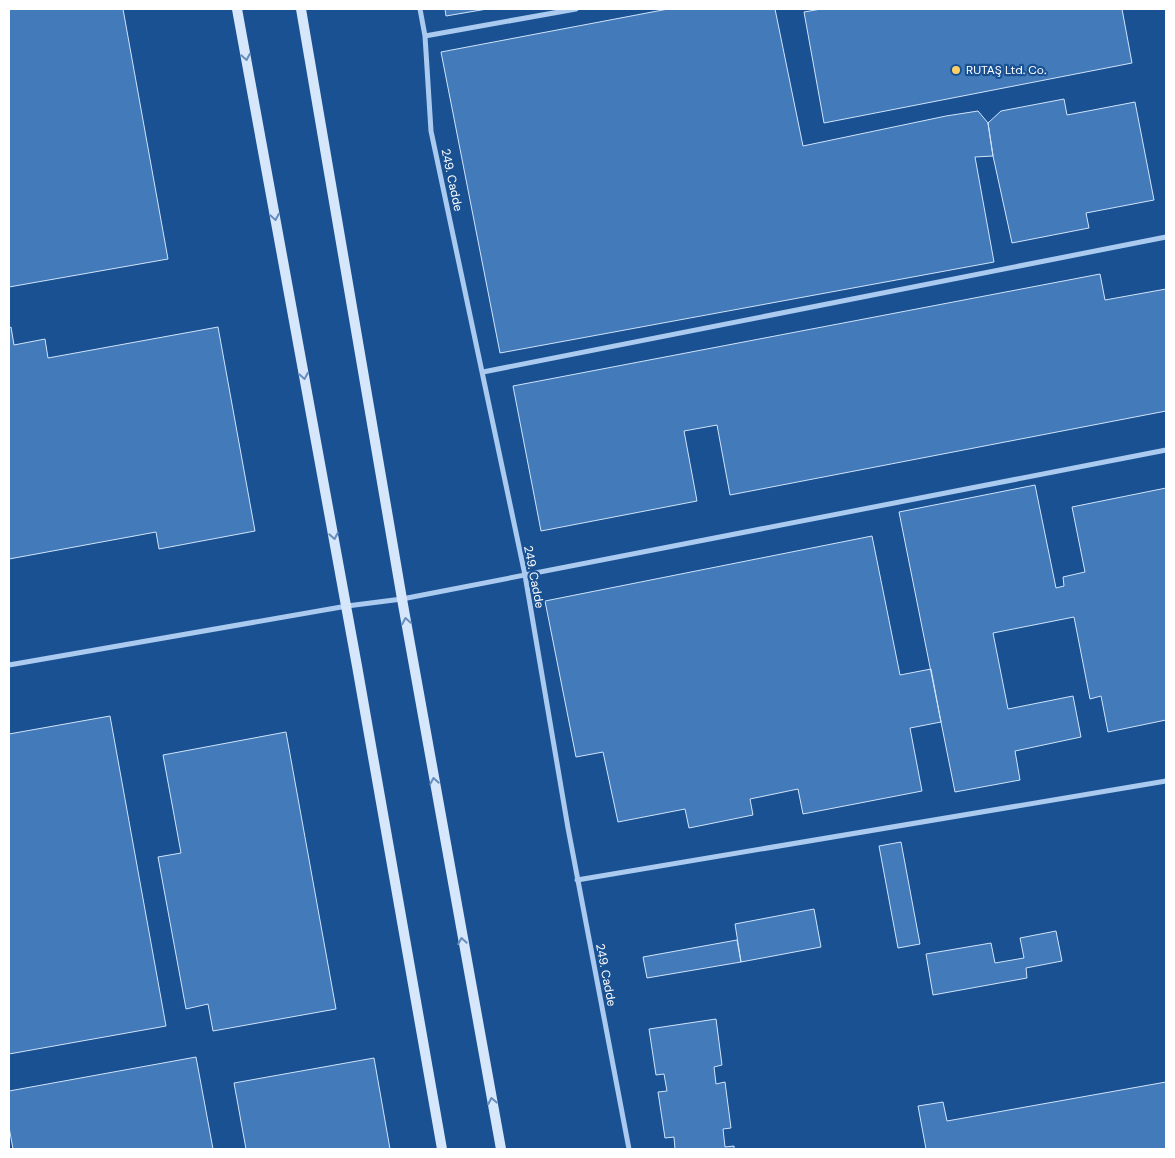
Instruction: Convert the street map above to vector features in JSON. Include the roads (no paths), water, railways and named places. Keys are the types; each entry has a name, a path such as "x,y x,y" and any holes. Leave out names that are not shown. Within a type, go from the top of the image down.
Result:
{"street":[{"path":"237,9 347,606 442,1149"},
{"path":"301,9 402,599 500,1149"},
{"name":"249. Cadde","path":"420,9 425,36 431,131 525,575 577,880 629,1149"},
{"path":"425,36 576,9"},
{"path":"483,372 1166,237"},
{"path":"9,665 347,606 402,599 1166,450"},
{"path":"577,880 1166,781"}],"place":[{"name":"RUTAŞ Ltd. Co.","path":"956,70"}]}
